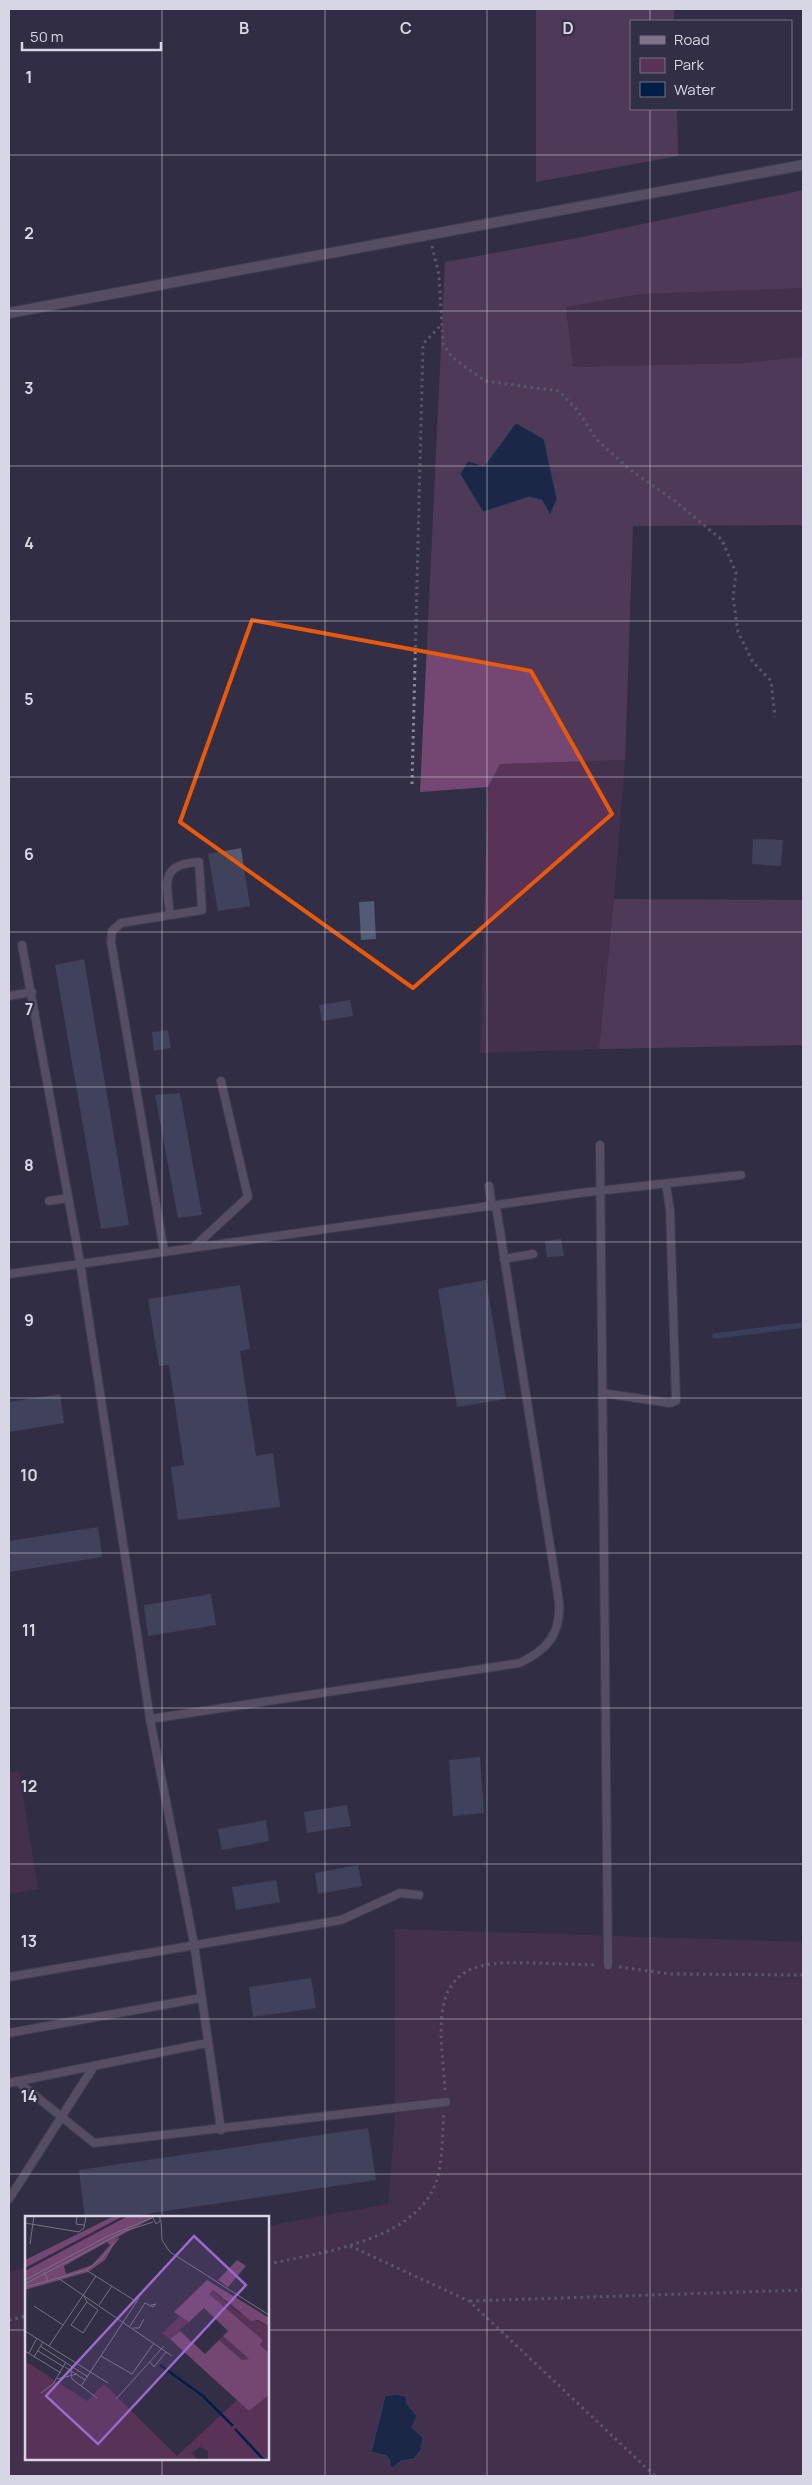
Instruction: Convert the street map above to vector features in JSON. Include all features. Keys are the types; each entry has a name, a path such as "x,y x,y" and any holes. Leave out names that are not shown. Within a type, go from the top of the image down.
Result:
{"street":[{"path":"9,313 803,165"}],"lane":[{"path":"164,1251 111,942 112,931 121,922 170,915 202,910 199,862 179,864 173,868 169,875 167,883 170,915"},
{"path":"22,945 80,1262 150,1719 194,1944 221,2130"},
{"path":"9,996 32,992"},
{"path":"194,1247 248,1197 221,1080"},
{"path":"600,1145 608,1965"},
{"path":"9,1274 80,1262 600,1192 741,1175"},
{"path":"602,1393 670,1403 676,1401 670,1210 666,1184"},
{"path":"150,1719 520,1663 546,1646 554,1634 560,1618 559,1602 504,1259 489,1186"},
{"path":"49,1201 68,1198"},
{"path":"504,1259 533,1254"},
{"path":"9,1977 341,1920 400,1893 419,1895"},
{"path":"9,2034 201,1998"},
{"path":"13,2082 207,2043"},
{"path":"9,2199 94,2066"},
{"path":"13,2082 62,2117 94,2143 221,2130 446,2102"}],"path":[{"path":"429,236 439,275 443,344 452,357 485,381 559,391 578,411 596,439 629,469 675,501 722,540 736,573 733,597 738,632 753,662 771,681 775,717"},
{"path":"412,784 422,344 442,324"},
{"path":"269,2264 350,2246 381,2234 410,2217 430,2195 437,2181 446,2102 442,2015 452,1983 466,1971 480,1965 502,1962 608,1965 670,1974 803,1975"},
{"path":"350,2246 469,2301 655,2476"},
{"path":"469,2301 803,2290"},
{"path":"9,2320 25,2316"}],"highlighted area":[{"path":"252,620 531,671 612,814 413,988 180,822"}],"green space":[{"path":"803,288 803,357 743,363 573,367 566,307 641,294"},
{"path":"625,760 599,1049 480,1053 488,787 500,764"},
{"path":"19,1771 38,1889 9,1894 9,1773"},
{"path":"395,1929 803,1942 803,2476 9,2476 9,2272 25,2268 25,2460 269,2460 269,2226 388,2204 395,2118"}],"shaded area":[{"path":"536,9 674,9 674,20 630,20 630,110 677,110 678,156 536,182"},
{"path":"803,190 803,288 641,294 566,307 573,367 743,363 803,357 803,525 633,526 625,760 500,764 488,787 420,792 445,262 577,238"},
{"path":"614,899 803,900 803,1045 599,1049"}],"water":[{"path":"516,423 544,439 557,499 550,515 542,500 529,497 483,512 460,474 468,461 484,466"},
{"path":"395,2394 406,2396 407,2404 417,2416 412,2428 423,2437 421,2450 414,2459 401,2461 393,2468 390,2467 390,2461 387,2456 371,2452 385,2396"}],"building":[{"path":"753,839 783,840 781,866 752,864"},
{"path":"241,848 250,906 218,911 208,854"},
{"path":"374,901 376,939 361,940 359,902"},
{"path":"84,959 129,1225 101,1229 55,965"},
{"path":"350,1000 353,1016 322,1021 319,1005"},
{"path":"168,1030 171,1048 154,1051 152,1032"},
{"path":"180,1093 202,1215 178,1218 155,1095"},
{"path":"561,1239 564,1256 547,1257 545,1241"},
{"path":"486,1280 506,1399 457,1407 438,1289"},
{"path":"240,1285 250,1349 240,1351 256,1456 273,1453 280,1507 178,1520 171,1467 184,1465 169,1365 159,1366 148,1299"},
{"path":"60,1394 64,1423 9,1432 9,1402"},
{"path":"98,1527 102,1557 9,1572 9,1541"},
{"path":"211,1594 216,1625 148,1636 144,1605"},
{"path":"480,1757 484,1813 453,1816 449,1760"},
{"path":"347,1805 351,1826 307,1833 304,1812"},
{"path":"266,1820 269,1841 222,1850 218,1829"},
{"path":"358,1865 362,1886 318,1894 315,1873"},
{"path":"276,1880 280,1902 236,1910 232,1887"},
{"path":"311,1978 316,2008 253,2017 249,1987"},
{"path":"368,2128 376,2180 132,2216 85,2216 79,2170"}],"waterway":[{"path":"715,1336 803,1325"}]}
